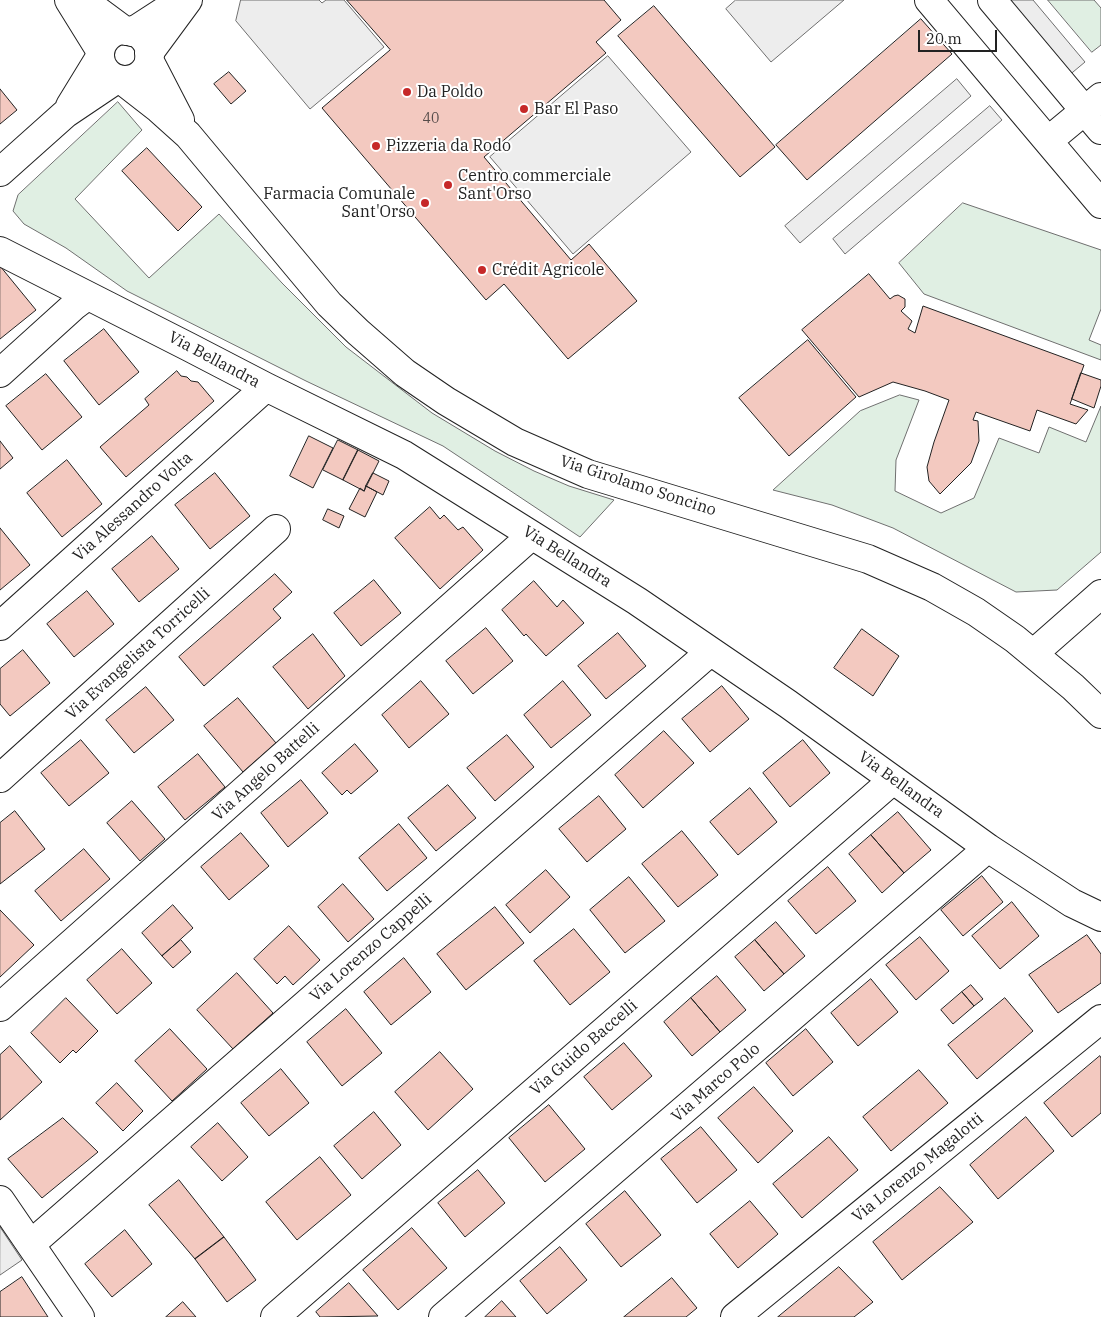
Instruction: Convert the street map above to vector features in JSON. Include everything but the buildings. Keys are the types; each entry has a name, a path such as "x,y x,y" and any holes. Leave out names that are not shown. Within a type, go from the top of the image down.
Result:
{"street":[{"name":"Via Girolamo Soncino","path":"69,0 100,54 101,65 105,71 159,109 188,135 329,304 405,373 475,420 515,442 588,474 868,559 924,584 996,625 1034,653 1101,714"},
{"name":"Via Girolamo Soncino","path":"83,0 144,40 149,56 188,135"},
{"path":"65,114 100,54 106,38 118,31 128,31 182,0"},
{"path":"0,172 65,114 120,80 138,77 143,72 149,56 188,0"},
{"path":"929,0 1101,204"},
{"path":"992,0 1096,112 1048,141"},
{"name":"Via Bellandra","path":"0,251 266,387 404,455 630,597 788,704 988,848 1072,903 1101,917"},
{"path":"0,373 87,296"},
{"name":"Via Alessandro Volta","path":"0,626 266,387"},
{"name":"Via Evangelista Torricelli","path":"0,778 276,529"},
{"name":"Via Angelo Battelli","path":"0,1008 531,536"},
{"path":"1034,653 1101,594"},
{"name":"Via Lorenzo Cappelli","path":"32,1244 710,652"},
{"name":"Via Guido Baccelli","path":"275,1317 893,780"},
{"name":"Via Marco Polo","path":"443,1317 988,848"},
{"name":"Via Lorenzo Magalotti","path":"734,1317 1101,1019"},
{"path":"0,1200 32,1244 80,1317"}],"green space":[{"path":"1048,0 1094,0 1101,8 1101,45 1092,52"},
{"path":"118,102 142,130 75,199 149,278 219,214 282,283 346,347 432,413 495,451 534,471 569,486 614,500 580,537 443,446 306,381 127,291 66,248 24,224 13,211 18,195"},
{"path":"963,203 1101,250 1101,309 1089,340 1101,345 1101,360 924,294 899,263"},
{"path":"900,395 919,400 896,460 895,491 941,513 974,498 999,438 1039,453 1049,427 1086,442 1101,406 1101,552 1057,590 1016,592 893,528 832,505 773,490 860,411"}],"shaded area":[{"path":"241,0 319,0 322,3 326,0 344,0 384,47 310,109 236,21"},
{"path":"736,0 844,0 771,62 726,9"},
{"path":"992,0 1033,0 1085,62 1061,82"},
{"path":"608,56 691,152 573,254 490,157"},
{"path":"957,79 971,96 800,243 785,226"},
{"path":"990,106 1002,120 845,254 833,239"},
{"path":"0,1227 22,1260 0,1275"}],"place":[{"name":"Da Poldo","path":"407,92"},
{"name":"Bar El Paso","path":"524,109"},
{"name":"Pizzeria da Rodo","path":"376,146"},
{"name":"Centro commerciale Sant'Orso","path":"448,185"},
{"name":"Farmacia Comunale Sant'Orso","path":"425,203"},
{"name":"Crédit Agricole","path":"482,270"}]}
